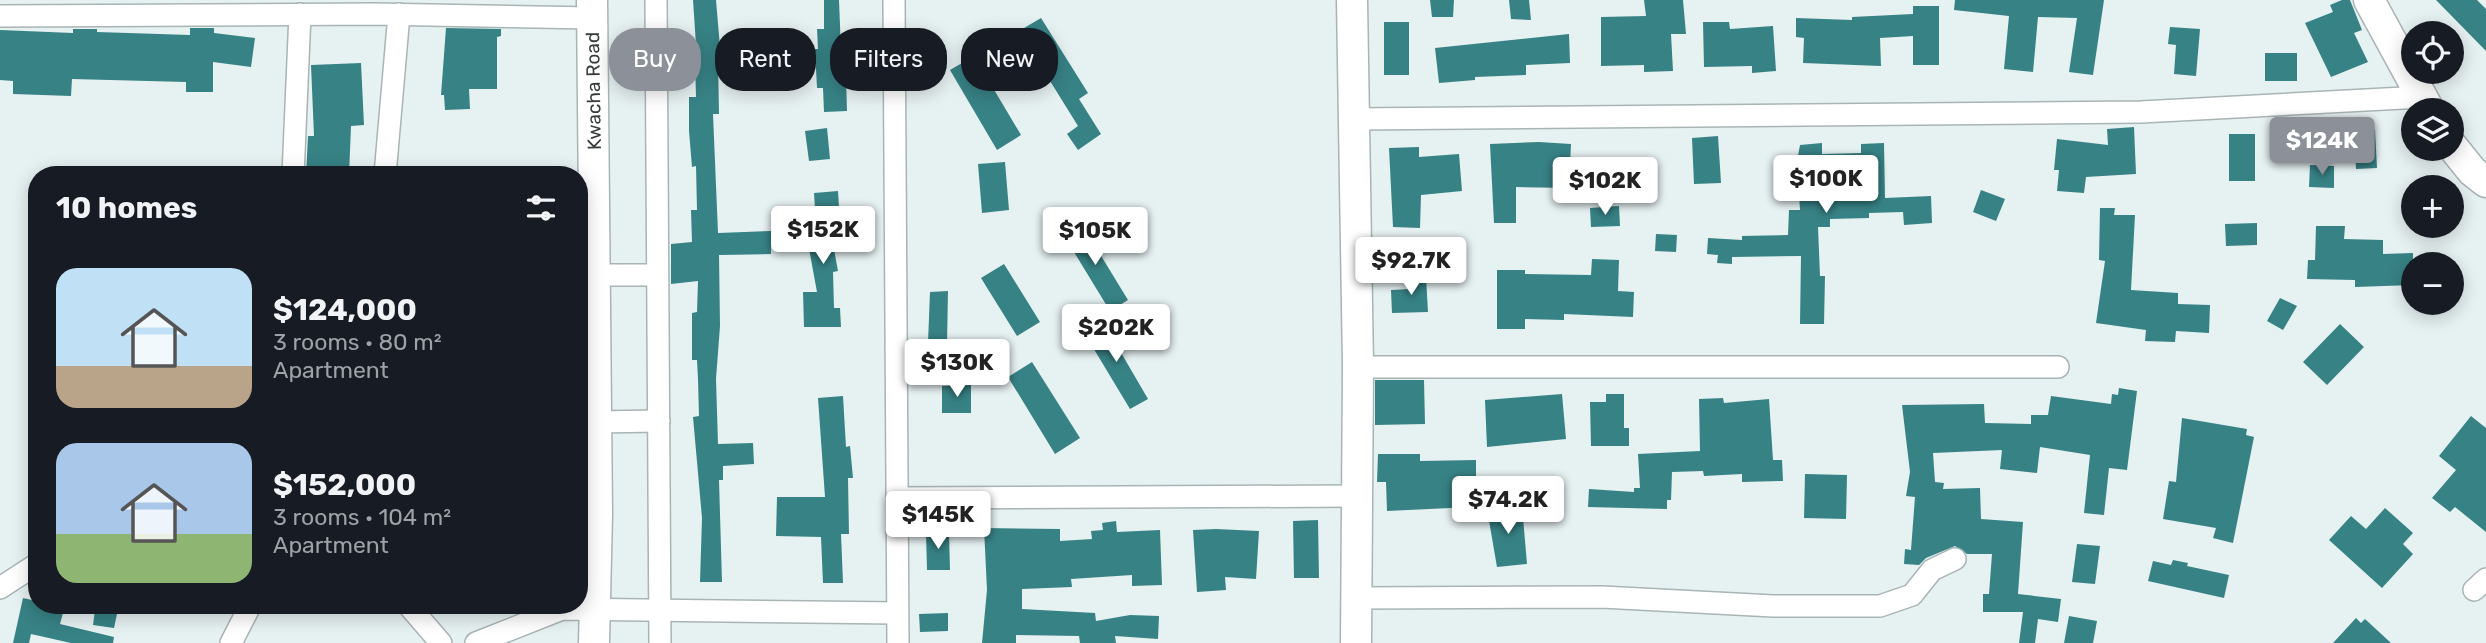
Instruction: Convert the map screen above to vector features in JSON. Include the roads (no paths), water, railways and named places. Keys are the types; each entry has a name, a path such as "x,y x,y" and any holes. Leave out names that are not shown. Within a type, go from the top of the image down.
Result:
{"street":[{"path":"656,0 660,643"},
{"path":"898,643 894,0 900,0"},
{"path":"1352,0 1358,367 1356,643"},
{"path":"2369,0 2423,98"},
{"path":"0,16 300,14 375,7 399,14 592,9"},
{"name":"Kwacha Road","path":"588,368 594,275 592,9"},
{"path":"293,166 300,14"},
{"path":"386,166 399,14"},
{"path":"1355,120 2127,113 2401,105"},
{"path":"2464,161 2486,182"},
{"path":"594,275 656,275"},
{"path":"1358,367 2058,367"},
{"name":"Kwacha Road","path":"588,387 596,422 588,515 594,643"},
{"path":"596,422 659,421"},
{"path":"897,498 1358,496"},
{"path":"1358,598 1602,597 1773,606 1880,606 1912,595 1932,570 1955,559"},
{"path":"0,588 28,570"},
{"path":"588,608 660,612 897,612"},
{"path":"231,643 246,614"},
{"path":"416,614 441,643"},
{"path":"475,643 505,634 548,614"}]}
